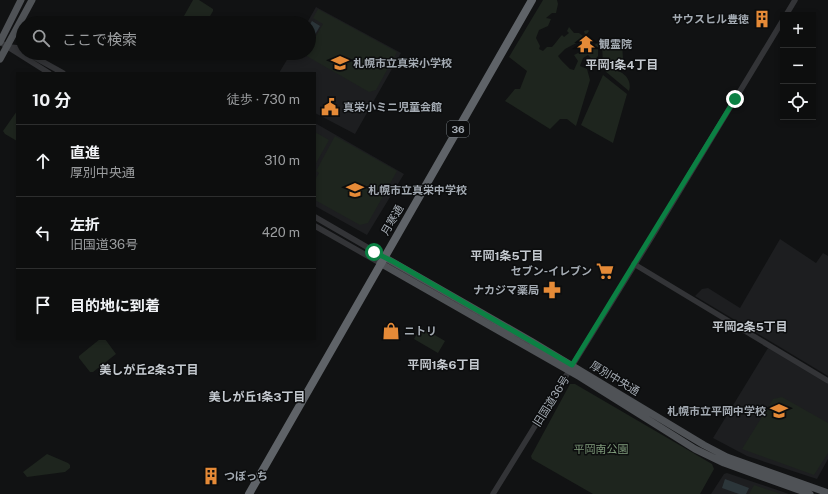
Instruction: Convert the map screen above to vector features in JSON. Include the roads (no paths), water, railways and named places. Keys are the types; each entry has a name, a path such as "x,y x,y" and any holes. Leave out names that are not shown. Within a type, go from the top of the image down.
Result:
{"highway":[{"name":"月寒通","path":"249,494 532,0"}],"main road":[{"path":"0,42 21,0"},
{"path":"23,16 32,0"},
{"path":"0,59 16,29"},
{"name":"厚別中央通","path":"382,260 704,445 727,457 828,493"},
{"name":"厚別中央通","path":"571,368 696,449 724,463 810,494"}],"street":[{"path":"788,12 795,0"},
{"name":"旧国道36号","path":"493,494 780,25"},
{"path":"0,42 16,53"},
{"path":"7,46 16,48"},
{"path":"27,60 47,72"},
{"path":"40,60 61,72"},
{"name":"厚別中央通","path":"316,218 382,260"},
{"name":"厚別中央通","path":"316,227 382,260"},
{"path":"634,264 828,381"}],"place":[{"name":"サウスヒル豊徳","path":"762,19"},
{"name":"観霊院","path":"586,44"},
{"name":"札幌市立真栄小学校","path":"340,63"},
{"name":"真栄小ミニ児童会館","path":"330,107"},
{"name":"札幌市立真栄中学校","path":"355,190"},
{"name":"セブン-イレブン","path":"605,271"},
{"name":"ナカジマ薬局","path":"552,290"},
{"name":"ニトリ","path":"391,331"},
{"name":"札幌市立平岡中学校","path":"779,411"},
{"name":"つぼっち","path":"211,476"}],"district":[{"name":"平岡1条4丁目","path":"622,65"},
{"name":"平岡1条5丁目","path":"507,256"},
{"name":"平岡2条5丁目","path":"750,327"},
{"name":"平岡1条6丁目","path":"444,365"},
{"name":"美しが丘2条3丁目","path":"149,370"},
{"name":"美しが丘1条3丁目","path":"257,397"}],"park label":[{"name":"平岡南公園","path":"601,449"}]}
